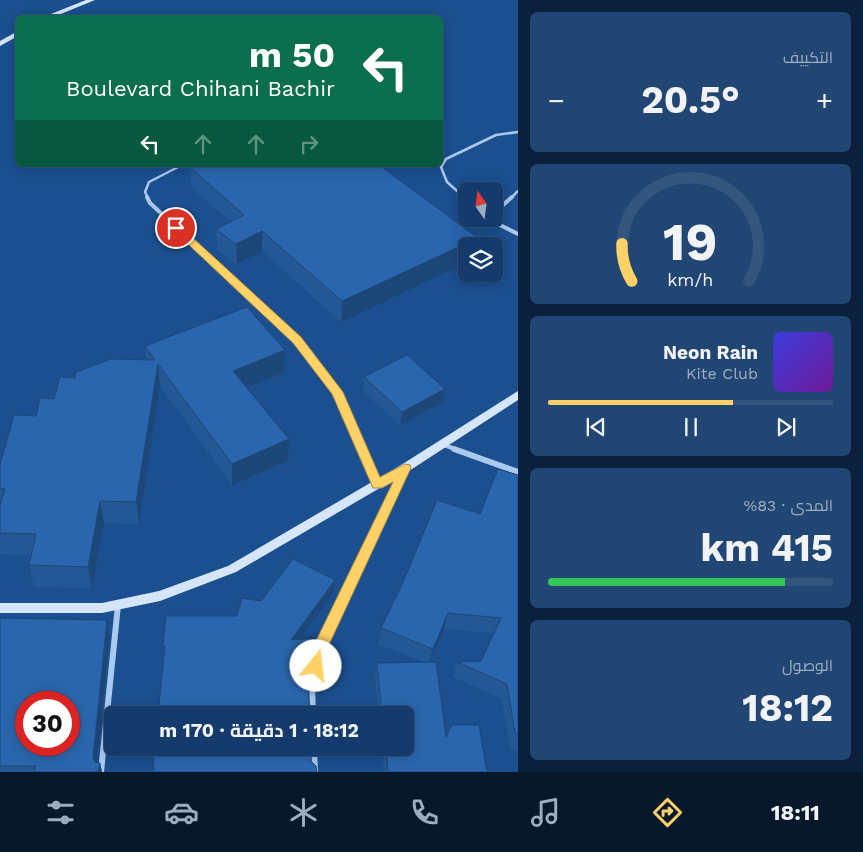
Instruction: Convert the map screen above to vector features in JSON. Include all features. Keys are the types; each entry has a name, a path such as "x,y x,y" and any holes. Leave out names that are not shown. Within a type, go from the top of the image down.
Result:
{"main road":[{"path":"52,15 92,0"},
{"path":"0,44 15,35"},
{"path":"0,608 102,608 160,596 232,569 444,445 518,395"}],"street":[{"path":"444,445 518,472"},
{"path":"313,706 312,685 320,647 405,468"},
{"path":"101,772 118,605"},
{"path":"314,756 315,772"}],"lane":[{"path":"443,164 446,159 496,135 518,132"},
{"path":"178,167 149,182 145,192 150,203 297,340 337,392 378,485"},
{"path":"441,167 447,182 458,192"},
{"path":"503,205 518,191"},
{"path":"503,226 518,234"}],"building":[{"path":"190,167 382,167 458,223 458,228 464,228 477,237 458,237 458,247 342,301 262,231 236,244 216,229 244,215"},
{"path":"247,307 285,350 233,371 289,439 232,464 158,364 136,502 100,501 88,567 29,565 36,534 0,533 0,505 5,489 0,488 0,465 14,415 36,416 40,398 54,399 60,377 75,378 76,372 111,359 155,360 145,346"},
{"path":"407,355 445,389 402,412 364,377"},
{"path":"498,469 518,475 518,734 515,733 507,684 457,662 481,661 501,618 448,613 433,649 381,628 404,580 437,500 480,514"},
{"path":"293,559 335,580 291,640 315,638 308,673 310,706 159,706 166,616 237,616 242,598 261,601"},
{"path":"0,618 107,620 93,758 95,762 100,763 98,772 34,772 36,766 0,766"},
{"path":"323,649 325,666 319,666"},
{"path":"436,662 446,737 452,725 479,725 487,772 388,772 387,756 414,756 414,706 381,706 377,663"},
{"path":"153,756 311,756 311,761 316,766 317,772 154,772"}],"route":[{"path":"176,228 297,340 337,392 378,485 405,468 320,647 316,666"}]}
